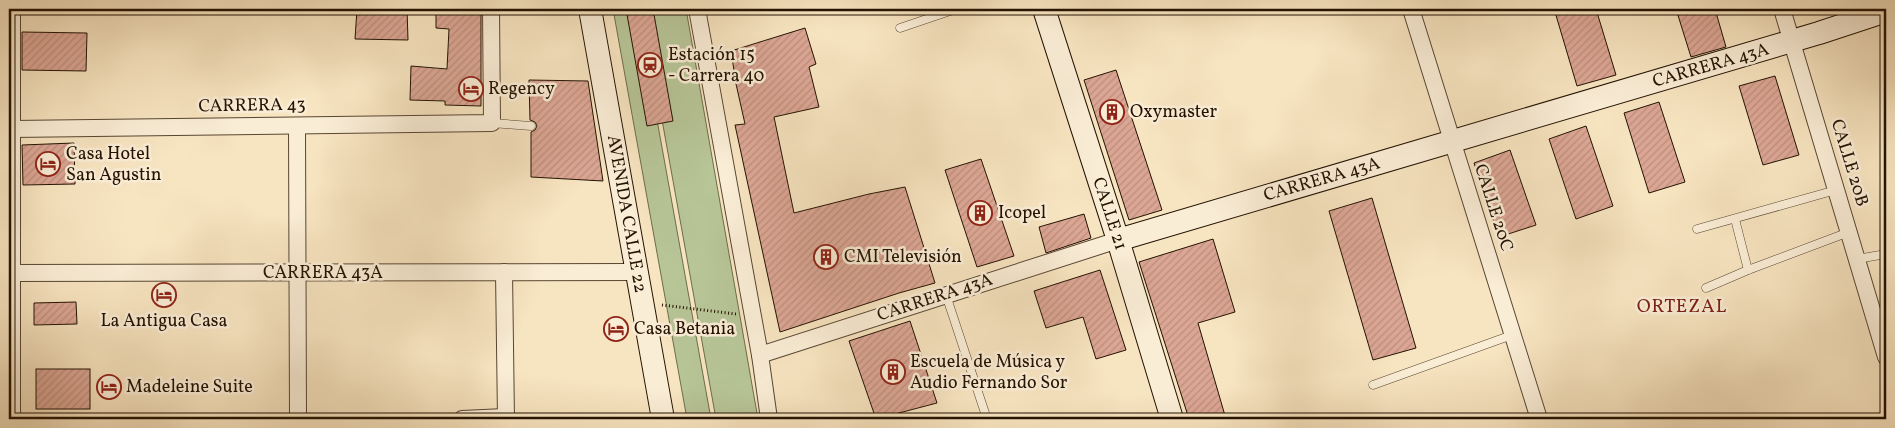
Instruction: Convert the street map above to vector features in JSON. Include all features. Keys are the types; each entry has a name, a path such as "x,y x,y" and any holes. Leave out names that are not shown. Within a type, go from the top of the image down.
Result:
{"street":[{"path":"12,9 10,273 12,419"},
{"path":"491,9 492,124"},
{"name":"AVENIDA CALLE 22","path":"590,9 613,159 663,419"},
{"path":"697,9 770,419"},
{"name":"CALLE 21","path":"1044,9 1118,240 1172,419"},
{"name":"CALLE 20C","path":"1410,9 1539,419"},
{"name":"CALLE 20B","path":"1782,9 1886,357"},
{"name":"CARRERA 43A","path":"760,355 1118,240 1792,42 1886,11"},
{"name":"CARRERA 43","path":"12,129 492,124"},
{"path":"297,126 298,419"},
{"path":"462,419 506,418 504,272"},
{"name":"CARRERA 43A","path":"10,273 636,272"}],"lane":[{"path":"900,28 956,9"},
{"path":"492,124 530,126"},
{"path":"1697,229 1735,220 1836,190"},
{"path":"1735,220 1748,270"},
{"path":"1706,288 1849,232"},
{"path":"1857,259 1886,254"},
{"path":"946,295 985,413"},
{"path":"1373,385 1512,335"}],"path":[{"path":"642,302 753,316"}],"green space":[{"path":"613,9 637,9 711,419 687,419"},
{"path":"642,9 686,9 758,419 716,419"}],"building":[{"path":"357,9 407,9 408,40 355,39"},
{"path":"436,9 481,9 481,106 445,105 445,101 410,100 411,66 447,69 449,29 436,28"},
{"name":"Estación 15 - Carrera 40","path":"626,9 653,9 673,121 647,126"},
{"path":"1565,9 1596,9 1616,75 1577,86 1555,12"},
{"path":"1676,9 1715,9 1726,47 1691,57"},
{"path":"805,28 816,64 809,67 819,107 774,117 794,213 905,187 935,283 780,332 735,125 745,124 731,51"},
{"path":"22,32 87,33 86,71 22,70"},
{"path":"1116,70 1162,210 1129,220 1084,80"},
{"path":"1775,76 1799,155 1763,165 1739,86"},
{"path":"529,80 588,81 603,181 531,177 531,132 537,126 535,122 530,120"},
{"path":"1659,102 1685,182 1649,193 1624,113"},
{"path":"1586,126 1613,206 1576,219 1549,139"},
{"name":"Casa Hotel San Agustin","path":"74,143 75,184 23,185 22,145"},
{"path":"1510,150 1536,225 1499,237 1474,163"},
{"name":"Icopel","path":"981,159 1014,256 977,267 945,170"},
{"path":"1372,198 1416,348 1373,360 1329,211"},
{"path":"1084,214 1091,238 1046,253 1039,227"},
{"path":"1213,239 1235,312 1198,323 1226,419 1189,419 1139,262"},
{"path":"1100,270 1126,350 1096,359 1083,317 1046,328 1034,291"},
{"path":"76,302 77,324 34,325 34,303"},
{"name":"Escuela de Música y Audio Fernando Sor","path":"910,321 937,403 876,419 849,341"},
{"path":"36,369 90,369 90,409 36,409"}],"place":[{"name":"Estación 15 - Carrera 40","path":"650,65"},
{"name":"Regency","path":"471,89"},
{"name":"Oxymaster","path":"1112,112"},
{"name":"Casa Hotel San Agustin","path":"48,164"},
{"name":"Icopel","path":"980,213"},
{"name":"CMI Televisión","path":"826,257"},
{"name":"La Antigua Casa","path":"164,295"},
{"name":"Casa Betania","path":"616,329"},
{"name":"Escuela de Música y Audio Fernando Sor","path":"893,372"},
{"name":"Madeleine Suite","path":"109,387"}],"district":[{"name":"ORTEZAL","path":"1682,307"}]}
